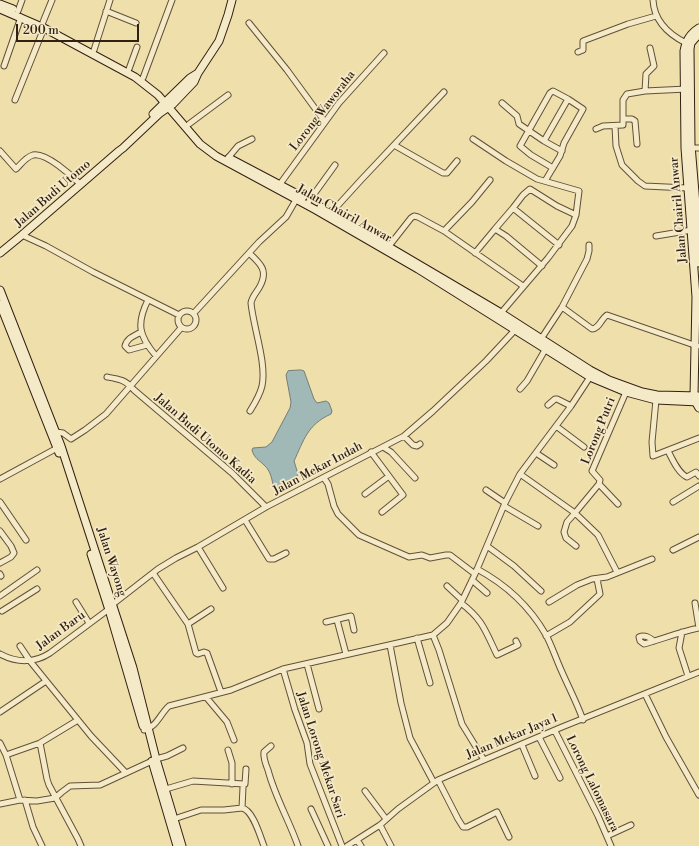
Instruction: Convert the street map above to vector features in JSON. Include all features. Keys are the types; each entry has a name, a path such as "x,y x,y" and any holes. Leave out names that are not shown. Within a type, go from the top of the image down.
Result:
{"main road":[{"name":"Jalan Budi Utomo","path":"0,253 119,151 124,142 169,103 190,78 198,73 219,41 232,0"},
{"name":"Jalan Chairil Anwar","path":"0,4 71,40 135,78 158,94 169,103 190,133 207,150 216,156 298,197 406,262 478,303 501,313 590,370 609,380 642,392 697,401"},
{"name":"Jalan Chairil Anwar","path":"0,9 20,14"},
{"path":"686,43 690,35 699,28"},
{"name":"Jalan Chairil Anwar","path":"687,89 690,49 694,40 699,34"},
{"name":"Jalan Chairil Anwar","path":"71,40 94,50 129,69 155,86 206,144 217,152 280,184 298,197 309,201 389,246 478,303 545,350 590,377 626,392 656,400 697,401"},
{"name":"Jalan Chairil Anwar","path":"686,43 684,51 698,229 699,263"},
{"name":"Jalan Chairil Anwar","path":"692,148 687,188 692,230 696,297 697,401"},
{"name":"Jalan Wayong","path":"0,290 56,432 59,447"},
{"name":"Jalan Wayong","path":"0,304 59,447 111,607 147,729 154,760 182,846"},
{"name":"Jalan Chairil Anwar","path":"699,317 699,333 696,346 699,387"},
{"name":"Jalan Wayong","path":"165,794 177,846"}],"street":[{"path":"4,66 20,14 22,0"},
{"path":"15,100 52,0"},
{"path":"94,50 110,0"},
{"path":"143,78 172,0"},
{"path":"653,0 656,16 660,24 686,43"},
{"path":"106,11 136,23"},
{"path":"578,52 583,50 583,41 628,24 656,16"},
{"path":"249,23 287,70 325,122"},
{"path":"129,69 137,47"},
{"path":"645,91 646,74 654,66 650,48"},
{"name":"Lorong Waworaha","path":"280,184 351,89 384,53"},
{"path":"596,129 603,126 623,125 623,100 624,96 630,93 687,89"},
{"path":"545,182 553,168 562,151 564,143 583,109 553,91 551,92 529,132 520,144 520,147 553,168"},
{"path":"331,213 360,180 444,92"},
{"path":"189,124 228,95"},
{"path":"544,141 568,99"},
{"path":"502,104 516,115 519,124 529,132 562,151"},
{"path":"624,119 632,119 635,121 637,144"},
{"path":"615,126 616,146 622,165 638,181 645,186 651,187 687,188"},
{"path":"228,158 238,146 252,139"},
{"path":"473,139 537,179 579,191 576,215 572,226 542,266 501,313"},
{"path":"394,145 443,172 447,172 457,161"},
{"path":"0,151 16,169 31,156 35,154 41,156 65,170 80,184"},
{"path":"309,201 335,165"},
{"path":"444,231 472,202 490,180"},
{"path":"475,252 523,195 530,189 557,206 576,215"},
{"path":"194,313 249,253 286,217 298,197"},
{"path":"513,208 559,245"},
{"path":"389,246 414,216 418,217 444,231 523,286"},
{"path":"495,229 506,236 542,266"},
{"path":"656,236 692,230"},
{"path":"22,235 179,315"},
{"path":"541,339 562,307 587,259 590,251 589,245"},
{"path":"249,253 260,263 263,269 260,284 252,298 251,303 263,368 263,381 262,387 250,411"},
{"path":"148,300 140,318 141,332 146,345 156,356"},
{"path":"562,307 592,329 596,328 607,315 696,346"},
{"path":"184,311 191,311 194,313 197,319 194,326 191,329 186,330 182,328 178,322 179,315 184,311"},
{"path":"56,432 62,433 71,439 106,414 182,328"},
{"name":"Jalan Mekar Indah","path":"111,607 153,573 176,558 198,547 266,507 404,436 486,361 515,330"},
{"path":"141,332 130,337 125,346 129,350 146,345"},
{"path":"520,390 545,350"},
{"name":"Jalan Budi Utomo Kadia","path":"107,377 128,383 232,473 266,507"},
{"path":"147,729 154,725 169,706 230,690 283,669 433,635 447,623 461,602 520,474 572,406 590,377"},
{"name":"Lorong Putri","path":"599,484 600,480 592,471 599,451 606,440 626,392"},
{"path":"548,405 557,398 572,406"},
{"path":"656,400 652,456 699,438"},
{"path":"556,426 584,447"},
{"path":"404,436 416,446 420,444"},
{"path":"383,446 391,452 415,478"},
{"path":"0,479 59,447"},
{"path":"668,451 684,476 687,477 696,472 699,476"},
{"path":"371,452 403,494 382,512"},
{"path":"536,452 554,464"},
{"path":"520,474 575,513 598,535 617,572"},
{"path":"365,494 389,476"},
{"path":"324,478 328,484 334,506 338,514 359,535 409,557 422,554 430,558 450,555 476,572 494,579 514,595 539,624 546,636 576,700 583,720"},
{"path":"576,546 566,538 564,532 567,522 599,484 618,504"},
{"path":"673,502 699,486"},
{"path":"486,490 538,526"},
{"path":"0,502 26,540"},
{"path":"245,520 269,559 274,559 286,553"},
{"path":"0,531 11,546 14,554 0,563"},
{"path":"673,550 699,537"},
{"path":"487,546 514,566 541,591"},
{"path":"198,547 223,588"},
{"path":"549,602 577,584 607,577 652,559"},
{"path":"0,596 37,570"},
{"path":"153,573 188,624 196,653 207,653 221,692"},
{"path":"546,636 570,622 600,594 597,579"},
{"path":"472,580 487,593"},
{"path":"448,586 482,624 497,655 518,645 516,641"},
{"path":"1,610 37,588"},
{"path":"76,602 89,623"},
{"path":"654,641 699,628 695,603"},
{"name":"Jalan Baru","path":"0,654 13,659 30,661 40,659 111,607"},
{"path":"188,624 211,609"},
{"path":"326,622 351,616 354,630"},
{"path":"337,620 346,654"},
{"path":"682,632 679,648 688,676"},
{"path":"433,635 462,724 484,760"},
{"path":"417,638 430,683"},
{"path":"390,645 401,703 410,738 458,819 463,827 467,827 497,812 510,837"},
{"path":"20,646 30,661 78,720 114,762 126,773"},
{"path":"306,664 319,709"},
{"name":"Jalan Lorong Mekar Sari","path":"283,669 295,710 307,743 310,764 342,846"},
{"name":"Jalan Mekar Jaya 1","path":"347,846 380,825 398,809 436,782 555,730 699,672"},
{"path":"0,712 46,681"},
{"path":"645,694 666,737 699,795"},
{"path":"206,697 227,722 234,740"},
{"path":"6,755 40,743 78,720"},
{"name":"Lorong Lalomasara","path":"555,730 598,816 611,846"},
{"path":"539,737 560,778"},
{"path":"0,743 42,846"},
{"path":"40,743 47,778 78,839 80,846"},
{"path":"522,745 535,776"},
{"path":"271,746 264,752 266,766 276,795 298,846"},
{"path":"0,804 23,800 37,801 56,798 70,786 100,785 183,748"},
{"path":"228,750 232,763 232,784"},
{"path":"242,808 246,769"},
{"path":"165,794 193,781 244,784"},
{"path":"365,791 386,819"},
{"path":"174,819 201,810 242,808 246,810 253,818 264,846"},
{"path":"311,809 328,846"},
{"path":"380,825 391,846"},
{"path":"607,836 631,825"},
{"path":"357,840 361,846"}],"water":[{"path":"288,371 304,371 314,399 317,403 326,401 329,403 332,411 331,414 316,423 307,434 294,461 298,474 296,478 274,489 268,470 255,457 252,450 253,448 266,447 272,442 290,408 291,402 286,375"}]}
